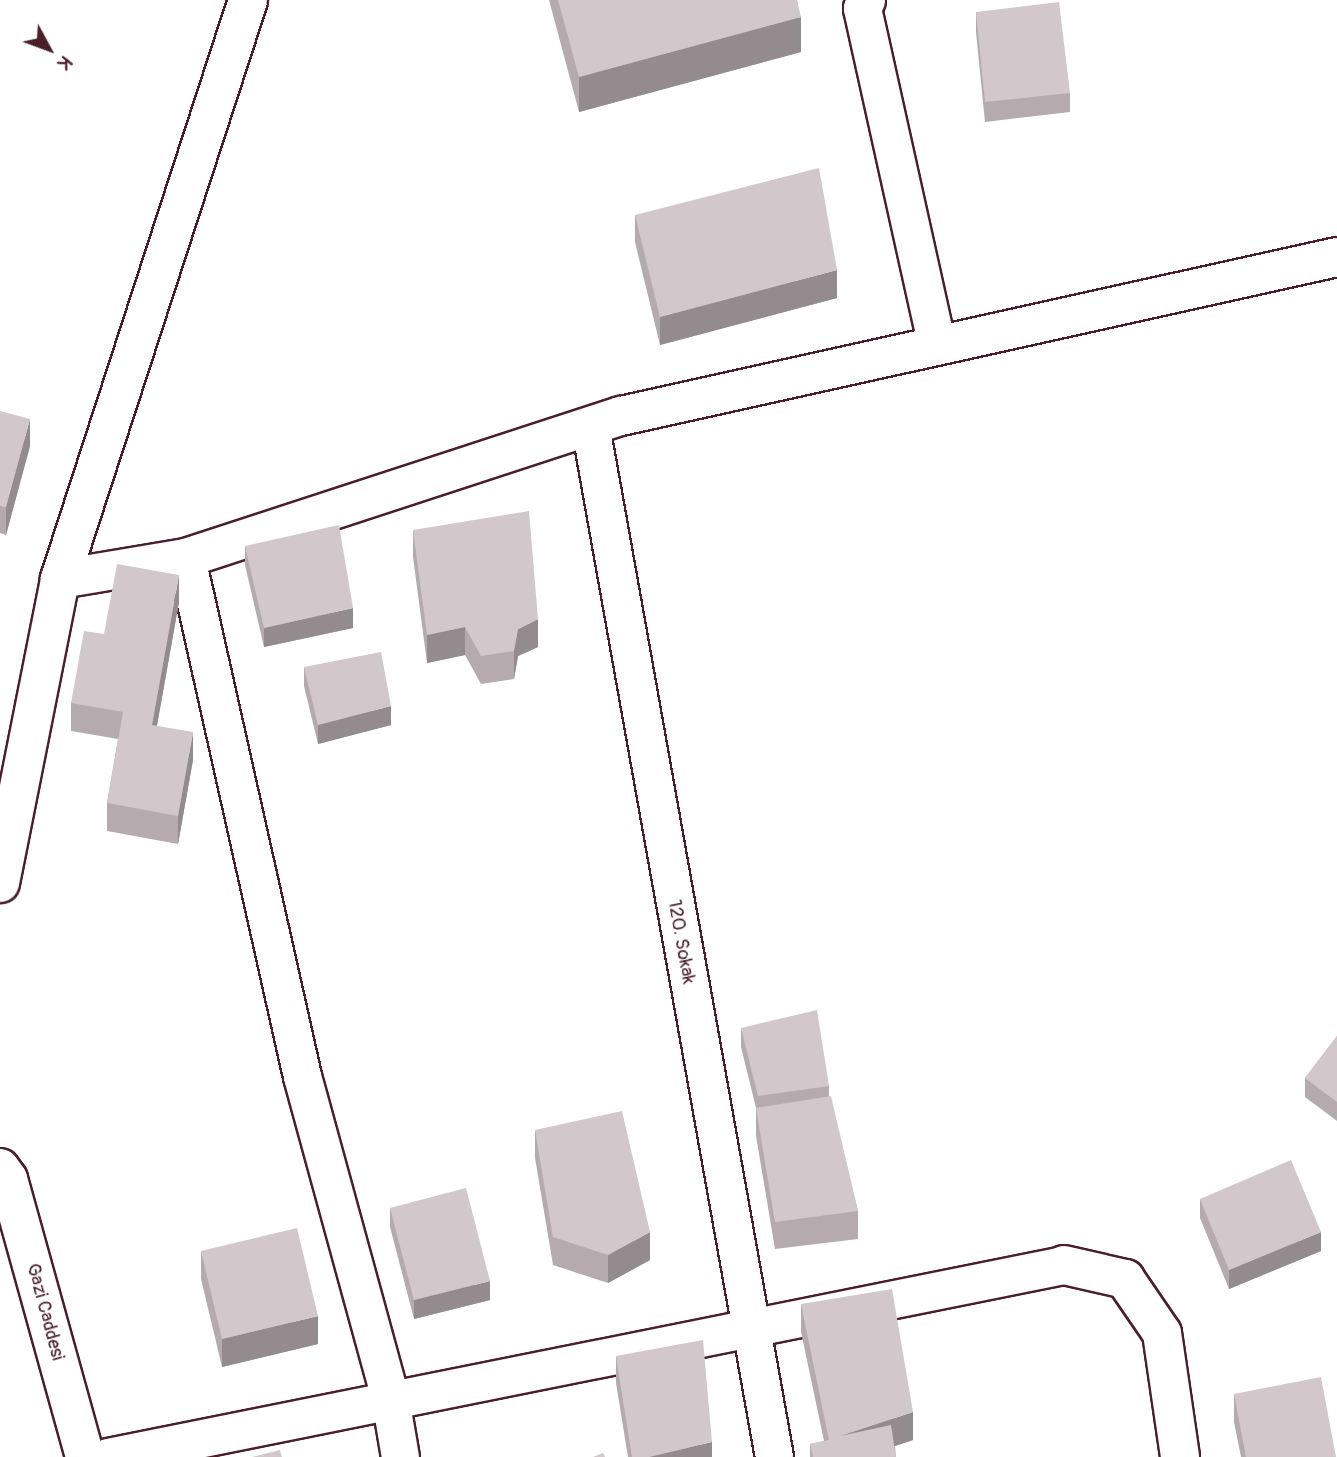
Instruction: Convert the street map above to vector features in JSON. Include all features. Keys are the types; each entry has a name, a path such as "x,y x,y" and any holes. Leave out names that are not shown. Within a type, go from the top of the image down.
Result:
{"street":[{"path":"0,883 60,579 247,0"},
{"path":"866,0 862,8 937,346"},
{"path":"60,579 186,558 590,426 1337,257"},
{"name":"120. Sokak","path":"590,426 748,1326 774,1457"},
{"path":"186,558 302,1076 390,1398 400,1457"},
{"name":"Gazi Caddesi","path":"0,1168 8,1179 85,1457"},
{"path":"108,1457 748,1326 1064,1265 1125,1279 1162,1333 1180,1457"}],"building":[{"path":"558,0 797,0 801,17 579,77"},
{"path":"1059,2 1070,93 985,102 976,12"},
{"path":"819,168 837,270 660,317 635,215"},
{"path":"0,411 30,419 6,507 0,506"},
{"path":"529,511 538,619 518,629 514,651 481,656 465,627 427,635 413,530"},
{"path":"339,525 353,608 264,628 245,546"},
{"path":"117,564 179,575 152,725 193,732 178,816 107,803 123,712 71,703 84,631 104,634"},
{"path":"381,652 391,706 318,725 304,667"},
{"path":"817,1010 829,1086 758,1096 741,1028"},
{"path":"1337,1036 1337,1102 1305,1078"},
{"path":"831,1096 858,1211 775,1222 756,1108"},
{"path":"622,1111 650,1232 608,1255 553,1237 535,1130"},
{"path":"1291,1160 1321,1232 1229,1270 1200,1199"},
{"path":"466,1188 490,1281 414,1300 390,1208"},
{"path":"297,1228 318,1316 222,1339 201,1251"},
{"path":"892,1289 913,1412 840,1436 891,1425 896,1457 813,1457 810,1444 829,1440 801,1304"},
{"path":"703,1340 712,1442 649,1457 632,1457 616,1356"},
{"path":"1321,1377 1336,1457 1246,1457 1234,1394"},
{"path":"280,1450 282,1457 252,1457"}]}
